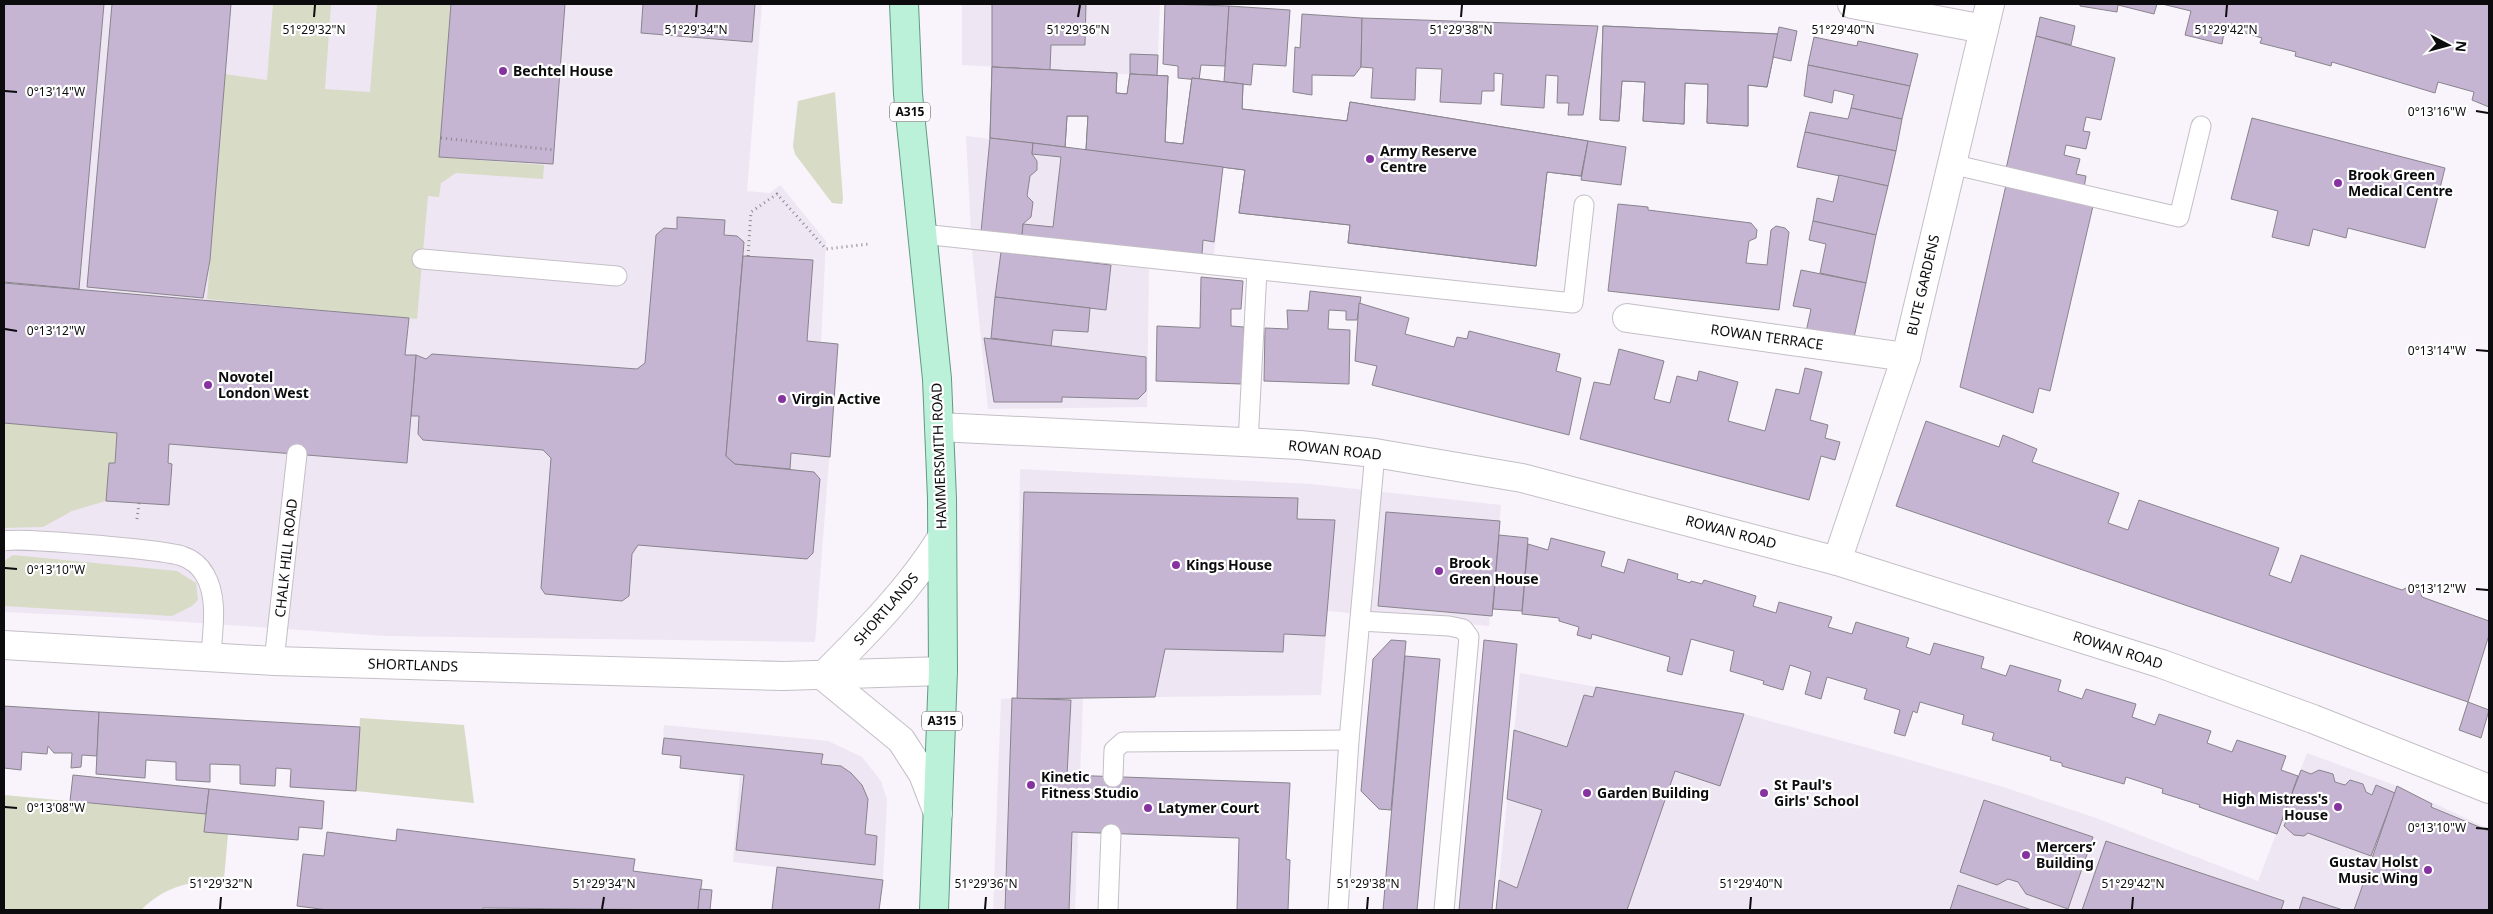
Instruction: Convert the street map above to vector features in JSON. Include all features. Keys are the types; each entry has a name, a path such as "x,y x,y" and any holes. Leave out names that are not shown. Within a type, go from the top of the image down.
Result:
{"main road":[{"name":"HAMMERSMITH ROAD","path":"904,4 908,94 940,427 944,671 934,910"}],"street":[{"path":"1852,4 1987,16"},
{"name":"BUTE GARDENS","path":"1837,561 1906,357 1987,16"},
{"name":"ROWAN TERRACE","path":"1627,318 1906,357"},
{"name":"ROWAN ROAD","path":"940,427 1248,443 1375,452 1522,478 1837,561 2235,689 2489,789"},
{"name":"SHORTLANDS","path":"823,676 901,593 928,559 942,537"},
{"name":"SHORTLANDS","path":"4,645 274,661 823,676 859,672 944,671"},
{"path":"823,676 901,740 923,774 938,813"}],"lane":[{"path":"1951,164 2178,217 2201,126"},
{"path":"922,234 1573,303 1584,205"},
{"path":"422,259 617,276"},
{"path":"1248,443 1257,270"},
{"path":"1338,910 1349,740 1375,452"},
{"name":"CHALK HILL ROAD","path":"274,661 297,454"},
{"path":"4,542 133,549 180,555 191,560 205,575 212,595 211,658"},
{"path":"1360,621 1449,626 1463,630 1470,637 1444,910"},
{"path":"1113,777 1114,750 1123,742 1349,740"},
{"path":"1108,910 1111,834"}],"path":[{"path":"440,138 554,150"},
{"path":"748,256 752,212 778,194 826,249 869,244"}],"shaded area":[{"path":"4,4 762,4 747,191 770,193 780,185 826,241 821,343 838,344 815,642 386,636 129,618 4,612"},
{"path":"962,4 1160,4 1157,76 962,65"},
{"path":"966,136 1223,167 1212,275 1149,269 1147,407 988,409 972,250"},
{"path":"1020,469 1311,484 1501,505 1489,626 1328,611 1321,695 1083,698 1075,910 993,910 1001,699 1017,698"},
{"name":"St Paul's Girls' School","path":"1520,673 1744,714 1886,753 2000,786 2096,818 2258,881 2307,753 2397,786 2489,829 2489,910 1496,910"},
{"path":"664,725 828,741 862,757 881,781 887,800 883,880 733,862 740,774 680,768 681,756 662,754"}],"green space":[{"path":"273,4 331,4 325,89 370,92 377,4 451,4 439,157 544,165 543,179 456,173 441,183 439,197 428,196 417,319 207,299 225,74 267,80"},
{"path":"835,92 842,204 832,203 795,154 793,146 798,101"},
{"path":"4,423 117,433 115,463 109,463 106,501 72,511 43,527 4,528"},
{"path":"13,555 177,571 196,583 198,600 192,606 172,616 4,606 4,561"},
{"path":"360,718 464,725 474,803 356,791"},
{"path":"4,795 206,814 228,834 224,879 179,886 160,895 141,910 4,910"}],"building":[{"path":"4,4 104,4 79,289 4,282"},
{"path":"112,4 231,4 210,260 203,298 87,287"},
{"name":"Bechtel House","path":"451,4 565,4 553,164 439,157"},
{"name":"Bechtel House","path":"643,4 755,4 752,42 641,33"},
{"path":"992,4 1086,4 1085,45 1051,45 1050,70 992,67"},
{"path":"1165,4 1229,6 1225,66 1201,65 1199,80 1178,78 1178,66 1163,64"},
{"path":"2080,4 2157,4 2154,14 2118,5 2117,12 2080,6"},
{"path":"2162,4 2489,4 2489,107 2472,100 2474,92 2438,82 2435,93 2332,62 2331,66 2295,56 2296,52 2260,43 2262,38 2225,27 2222,44 2185,35 2191,11"},
{"path":"1229,6 1290,10 1286,66 1253,64 1251,85 1224,82"},
{"path":"1302,14 1362,18 1361,67 1354,76 1312,75 1312,95 1293,92 1295,47 1300,48"},
{"path":"2040,17 2075,26 2071,45 2036,36"},
{"path":"1362,18 1598,26 1583,115 1568,115 1569,103 1557,103 1558,76 1546,75 1544,108 1501,105 1503,74 1494,73 1494,91 1482,91 1481,104 1440,102 1442,69 1416,68 1415,100 1371,98 1373,68 1361,67"},
{"path":"1603,26 1778,34 1767,87 1748,85 1748,126 1707,123 1708,84 1685,83 1684,124 1643,121 1645,82 1622,81 1619,121 1600,120"},
{"path":"1603,26 1778,34 1767,87 1748,85 1748,126 1707,123 1708,84 1685,83 1684,124 1643,121 1645,82 1622,81 1619,121 1600,120"},
{"path":"1779,27 1797,31 1791,61 1773,57"},
{"path":"2036,36 2115,58 2101,120 2086,117 2083,131 2090,132 2086,149 2066,145 2064,155 2080,159 2076,174 2086,176 2084,188 2006,169"},
{"path":"1814,37 1857,46 1858,41 1918,54 1910,86 1808,65"},
{"path":"1130,54 1158,55 1157,76 1130,74"},
{"path":"1808,65 1910,86 1902,119 1851,108 1854,95 1834,90 1832,103 1804,96"},
{"name":"Army Reserve Centre","path":"992,67 1117,73 1116,93 1127,94 1130,74 1168,76 1165,142 1183,144 1192,78 1243,84 1242,109 1347,121 1350,102 1588,141 1581,176 1547,172 1536,266 1348,243 1350,225 1239,213 1245,170 1086,150 1088,116 1067,116 1065,147 990,138"},
{"name":"Army Reserve Centre","path":"992,67 1117,73 1116,93 1127,94 1130,74 1168,76 1165,142 1183,144 1192,78 1243,84 1242,109 1347,121 1350,102 1588,141 1581,176 1547,172 1536,266 1348,243 1350,225 1239,213 1245,170 1086,150 1088,116 1067,116 1065,147 990,138"},
{"path":"1851,108 1902,119 1896,151 1805,132 1810,112 1848,119"},
{"name":"Brook Green Medical Centre","path":"2252,118 2445,168 2425,248 2348,228 2346,238 2313,229 2309,246 2272,237 2278,211 2231,199"},
{"path":"1805,132 1896,151 1888,186 1797,167"},
{"path":"990,138 1033,143 1032,154 1037,161 1037,170 1030,176 1027,196 1033,202 1031,217 1023,224 1022,236 981,232"},
{"path":"1588,141 1626,147 1621,185 1581,180"},
{"path":"1033,143 1223,167 1214,242 1203,240 1202,254 1022,236 1023,224 1053,227 1061,157 1032,154"},
{"path":"1839,175 1888,186 1876,235 1813,221 1817,198 1833,202"},
{"path":"2006,185 2093,206 2050,391 2039,388 2033,413 1960,387"},
{"path":"1618,204 1648,207 1648,210 1751,223 1757,230 1756,238 1749,241 1746,263 1767,265 1771,230 1776,226 1785,228 1789,232 1779,310 1608,291"},
{"path":"677,217 725,220 724,235 737,236 744,242 726,456 735,464 814,472 820,479 813,553 807,559 638,545 632,554 629,596 622,601 545,594 541,588 551,458 543,450 423,440 418,434 419,416 411,416 416,355 426,359 432,354 637,369 645,363 656,235 664,228 677,229"},
{"path":"1813,221 1876,235 1866,283 1820,273 1826,244 1809,240"},
{"path":"1001,252 1111,265 1106,310 995,297"},
{"name":"Virgin Active","path":"743,256 813,260 807,341 838,344 830,457 791,453 790,469 735,464 726,456"},
{"path":"1801,270 1866,283 1853,342 1806,332 1811,309 1793,306"},
{"path":"1201,277 1243,281 1241,309 1231,309 1231,326 1244,327 1242,384 1156,381 1157,326 1200,328"},
{"name":"Novotel London West","path":"4,283 409,318 405,355 416,355 407,463 169,444 168,463 172,464 169,505 106,501 109,463 115,463 117,433 4,423"},
{"path":"1310,291 1361,297 1357,320 1346,320 1346,311 1329,310 1328,329 1350,330 1349,384 1264,381 1265,328 1288,329 1287,310 1308,311"},
{"path":"995,297 1090,308 1088,332 1053,330 1051,346 991,338"},
{"path":"1359,303 1409,318 1405,334 1454,347 1457,337 1467,339 1469,331 1560,354 1556,371 1581,378 1569,435 1372,385 1377,366 1355,361"},
{"path":"984,338 1146,357 1146,391 1138,399 1062,397 1062,402 994,402"},
{"path":"1619,349 1664,361 1654,399 1670,403 1677,376 1697,381 1699,371 1738,382 1728,421 1765,431 1776,389 1799,394 1805,368 1822,372 1810,420 1828,425 1825,438 1840,442 1835,460 1821,456 1809,500 1580,439 1594,382 1610,385"},
{"path":"1926,421 1999,447 2003,435 2037,449 2032,462 2119,493 2108,523 2128,530 2139,500 2279,548 2269,575 2291,583 2301,555 2402,590 2410,586 2420,591 2422,597 2489,621 2489,635 2468,702 1896,506"},
{"name":"Kings House","path":"1024,492 1298,498 1297,519 1335,520 1325,636 1284,634 1283,652 1165,649 1155,697 1017,699"},
{"name":"Brook Green House","path":"1386,512 1500,521 1492,616 1378,606"},
{"path":"1499,535 1528,538 1522,611 1493,609"},
{"path":"1551,538 1605,552 1601,566 1624,573 1628,559 1678,574 1677,579 1690,583 1691,581 1702,584 1704,580 1756,596 1753,606 1776,613 1779,602 1832,617 1828,627 1852,634 1856,622 1909,638 1906,647 1930,655 1934,643 1984,657 1981,668 2006,676 2010,665 2061,680 2058,691 2082,699 2086,689 2136,704 2132,717 2155,725 2159,714 2211,731 2207,743 2232,752 2237,740 2286,756 2281,770 2298,776 2277,834 2199,807 2200,805 2162,793 2163,789 2126,777 2124,784 2062,766 2062,763 2050,760 2051,757 1992,740 1994,733 1962,724 1964,715 1920,702 1917,713 1913,711 1905,736 1894,733 1900,710 1864,699 1867,689 1827,677 1821,699 1805,694 1811,672 1790,665 1783,690 1763,684 1764,681 1730,671 1734,651 1691,639 1682,675 1667,671 1670,657 1592,634 1591,639 1577,635 1579,627 1559,621 1559,618 1522,614 1528,544 1548,550"},
{"path":"1391,640 1406,641 1391,810 1379,809 1361,791 1373,659"},
{"path":"1484,640 1517,644 1492,910 1459,910"},
{"path":"1405,656 1440,659 1417,910 1383,910"},
{"name":"Garden Building","path":"1596,687 1744,714 1720,786 1675,771 1627,910 1496,910 1499,880 1517,888 1542,810 1507,799 1514,730 1567,747 1584,695 1593,697"},
{"name":"Latymer Court","path":"1012,698 1071,700 1067,775 1290,783 1286,859 1290,860 1288,910 1237,910 1239,838 1072,832 1069,910 1005,910"},
{"path":"2468,702 2489,710 2481,738 2459,730"},
{"path":"4,706 99,712 97,756 82,755 81,767 71,768 72,753 54,753 48,746 47,754 22,752 21,770 4,768"},
{"path":"99,712 360,727 356,791 290,787 291,769 276,768 275,786 240,784 240,765 210,764 210,782 176,780 176,762 146,760 145,778 96,774"},
{"path":"664,738 823,754 821,764 841,766 851,773 862,785 868,799 865,834 877,836 875,865 736,850 744,775 680,768 681,756 662,754"},
{"name":"High Mistress's House","path":"2301,770 2311,774 2319,770 2333,774 2335,782 2345,785 2350,780 2363,784 2366,792 2372,795 2376,785 2395,793 2371,856 2308,833 2304,836 2294,835 2284,826 2286,821 2282,820"},
{"path":"73,775 209,789 206,814 70,801"},
{"name":"Gustav Holst Music Wing","path":"2397,786 2432,804 2431,807 2489,831 2489,910 2354,910"},
{"path":"209,789 324,801 322,829 299,827 298,840 204,832"},
{"name":"Mercers’ Building","path":"1984,800 2093,837 2068,909 2026,894 2018,882 2008,879 1997,885 1960,872"},
{"path":"397,829 635,859 633,871 702,880 698,910 483,908 483,910 328,910 297,906 303,854 324,856 327,832 396,841"},
{"path":"2106,841 2284,901 2281,910 2082,910"},
{"path":"777,867 883,880 879,910 772,910"},
{"path":"1958,885 2032,910 1950,910"},
{"path":"700,889 712,890 710,910 698,910"},
{"path":"2303,897 2343,910 2299,910"}],"place":[{"name":"Bechtel House","path":"503,71"},
{"name":"Army Reserve Centre","path":"1370,159"},
{"name":"Brook Green Medical Centre","path":"2338,183"},
{"name":"Novotel London West","path":"208,385"},
{"name":"Virgin Active","path":"782,399"},
{"name":"Kings House","path":"1176,565"},
{"name":"Brook Green House","path":"1439,571"},
{"name":"Kinetic Fitness Studio","path":"1031,785"},
{"name":"Garden Building","path":"1587,793"},
{"name":"St Paul's Girls' School","path":"1764,793"},
{"name":"High Mistress's House","path":"2338,807"},
{"name":"Latymer Court","path":"1148,808"},
{"name":"Mercers’ Building","path":"2026,855"},
{"name":"Gustav Holst Music Wing","path":"2428,870"}]}
